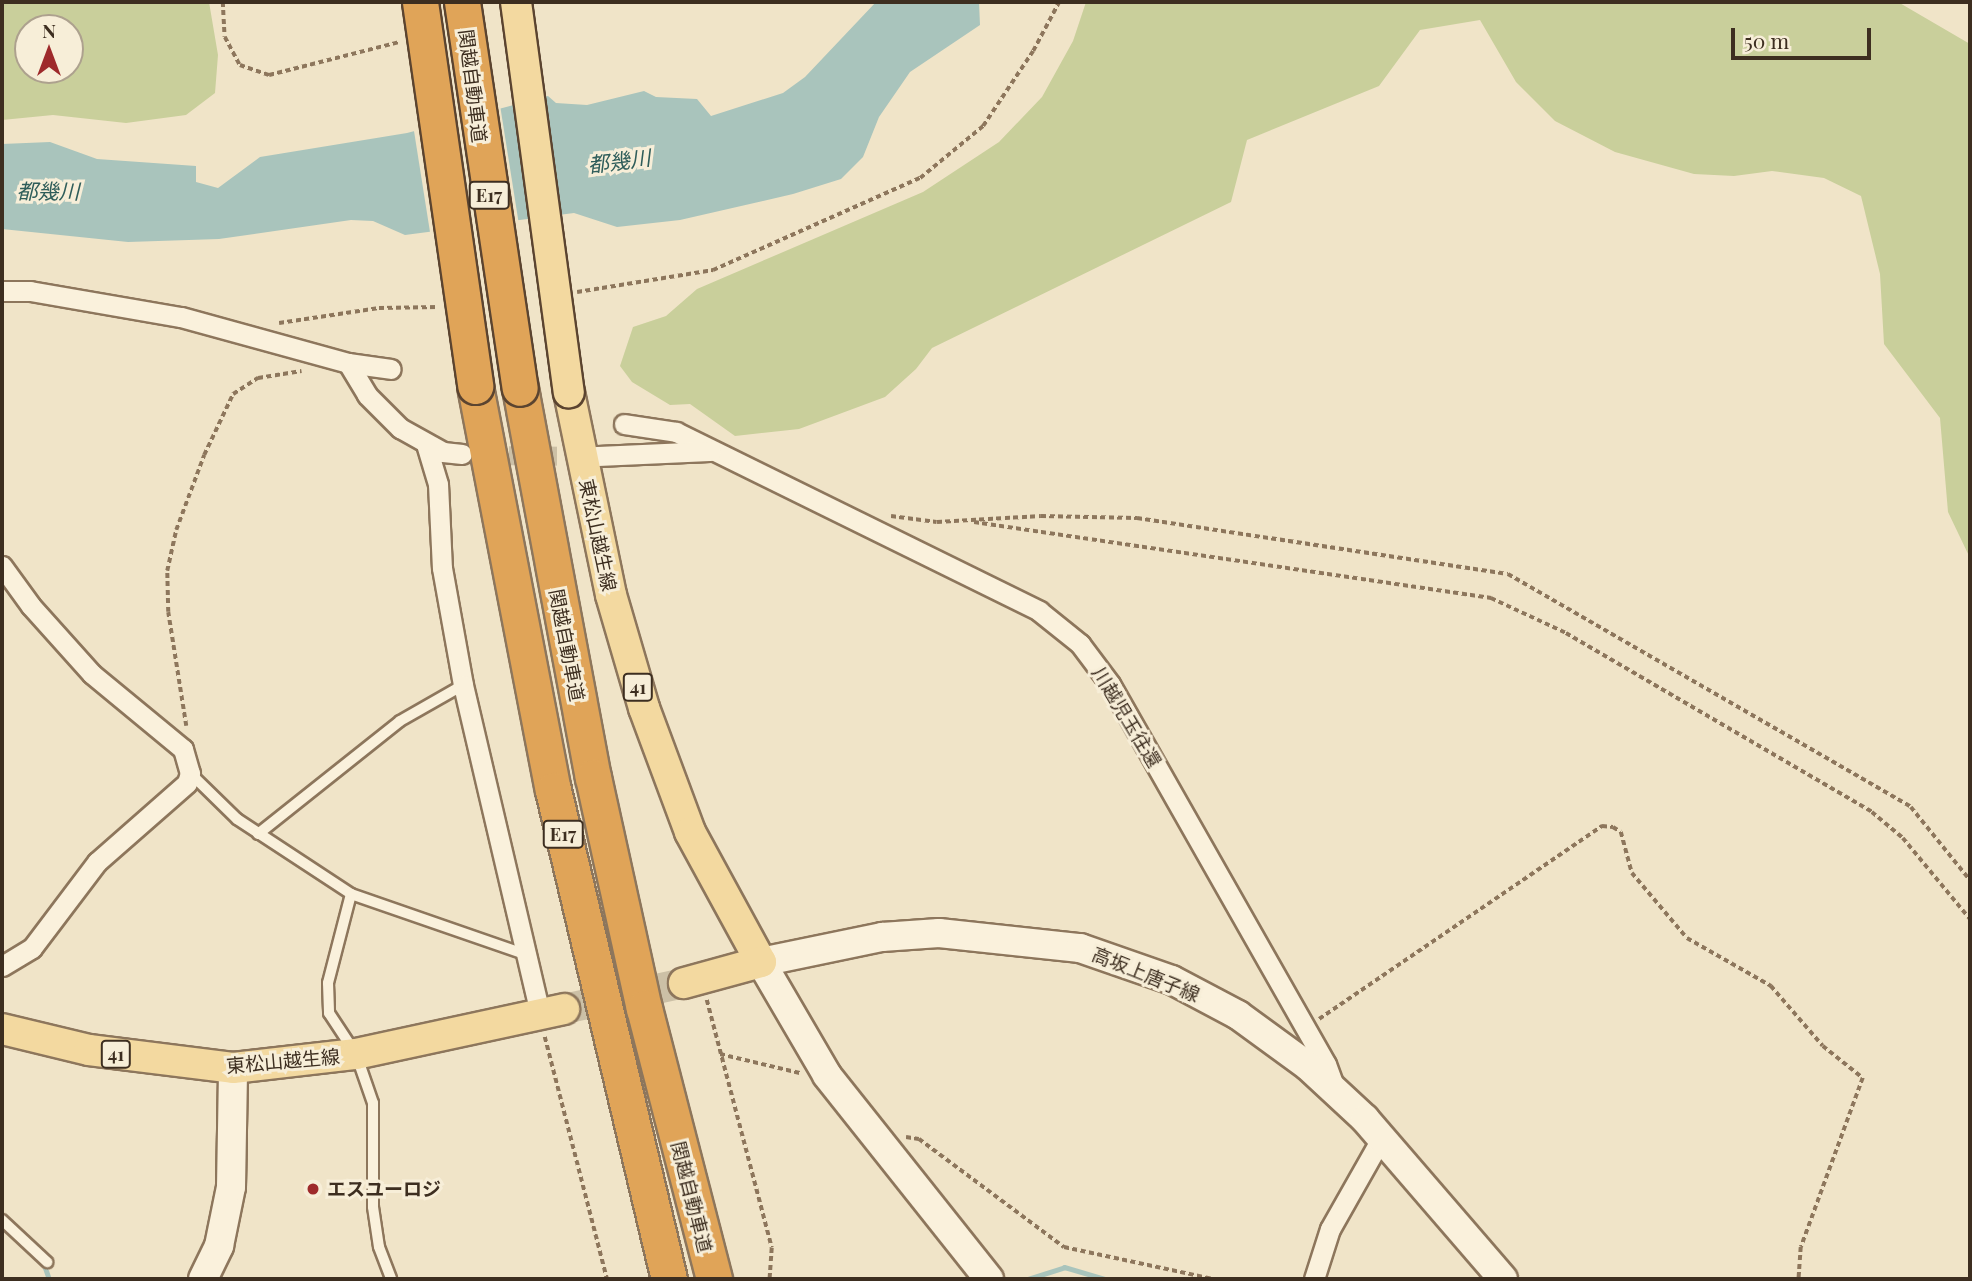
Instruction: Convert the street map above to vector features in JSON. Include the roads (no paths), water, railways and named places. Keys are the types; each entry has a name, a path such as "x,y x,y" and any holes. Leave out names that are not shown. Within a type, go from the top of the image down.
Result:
{"highway":[{"name":"E17","path":"420,2 475,386 553,790 669,1279"},
{"name":"関越自動車道","path":"463,2 520,388 593,777 644,1007 714,1279"}],"main road":[{"name":"東松山越生線","path":"516,2 569,392 611,595 644,708 690,832 761,962"},
{"name":"高坂上唐子線","path":"761,962 869,940 939,933 1080,948 1172,980 1238,1015 1336,1091 1503,1279"},
{"path":"692,980 761,962 824,1069 989,1279"},
{"name":"東松山越生線","path":"2,1029 89,1050 233,1068 356,1055 552,1012"},
{"path":"203,1279 219,1246 231,1187 233,1068"}],"street":[{"path":"2,291 30,291 181,317 247,333 348,363 391,369"},
{"path":"348,363 367,395 400,428 426,444 462,454"},
{"name":"川越児玉往還","path":"624,424 676,432 1039,611 1080,644 1110,684 1306,1028 1336,1091"},
{"path":"426,444 438,484 442,568 463,685 524,954 552,1012"},
{"path":"596,456 714,451"},
{"path":"2,566 31,606 92,674 189,765 187,783 97,862 32,948 2,966"},
{"path":"1314,1279 1330,1228 1381,1139"}],"lane":[{"path":"258,834 400,721 463,685"},
{"path":"189,765 258,834 351,894 524,954"},
{"path":"351,894 328,983 329,1013 356,1055 373,1103 373,1207 379,1247 391,1279"},
{"path":"2,1220 47,1262"}],"water":[{"name":"都幾川","path":"876,2 979,2 980,25 910,72 879,117 863,157 841,179 793,194 680,220 617,227 574,213 405,235 373,221 351,220 219,239 128,242 2,229 2,144 50,142 97,159 196,166 196,182 218,188 260,157 407,133 548,96 556,103 587,105 644,91 656,97 697,99 711,116 783,93 805,77"}],"waterway":[{"path":"43,1262 49,1279"},
{"path":"1028,1279 1064,1267 1105,1279"}],"tunnel":[{"path":"480,455 594,456"},
{"path":"564,1009 684,983"}],"place":[{"name":"エスユーロジ","path":"313,1189"}]}
